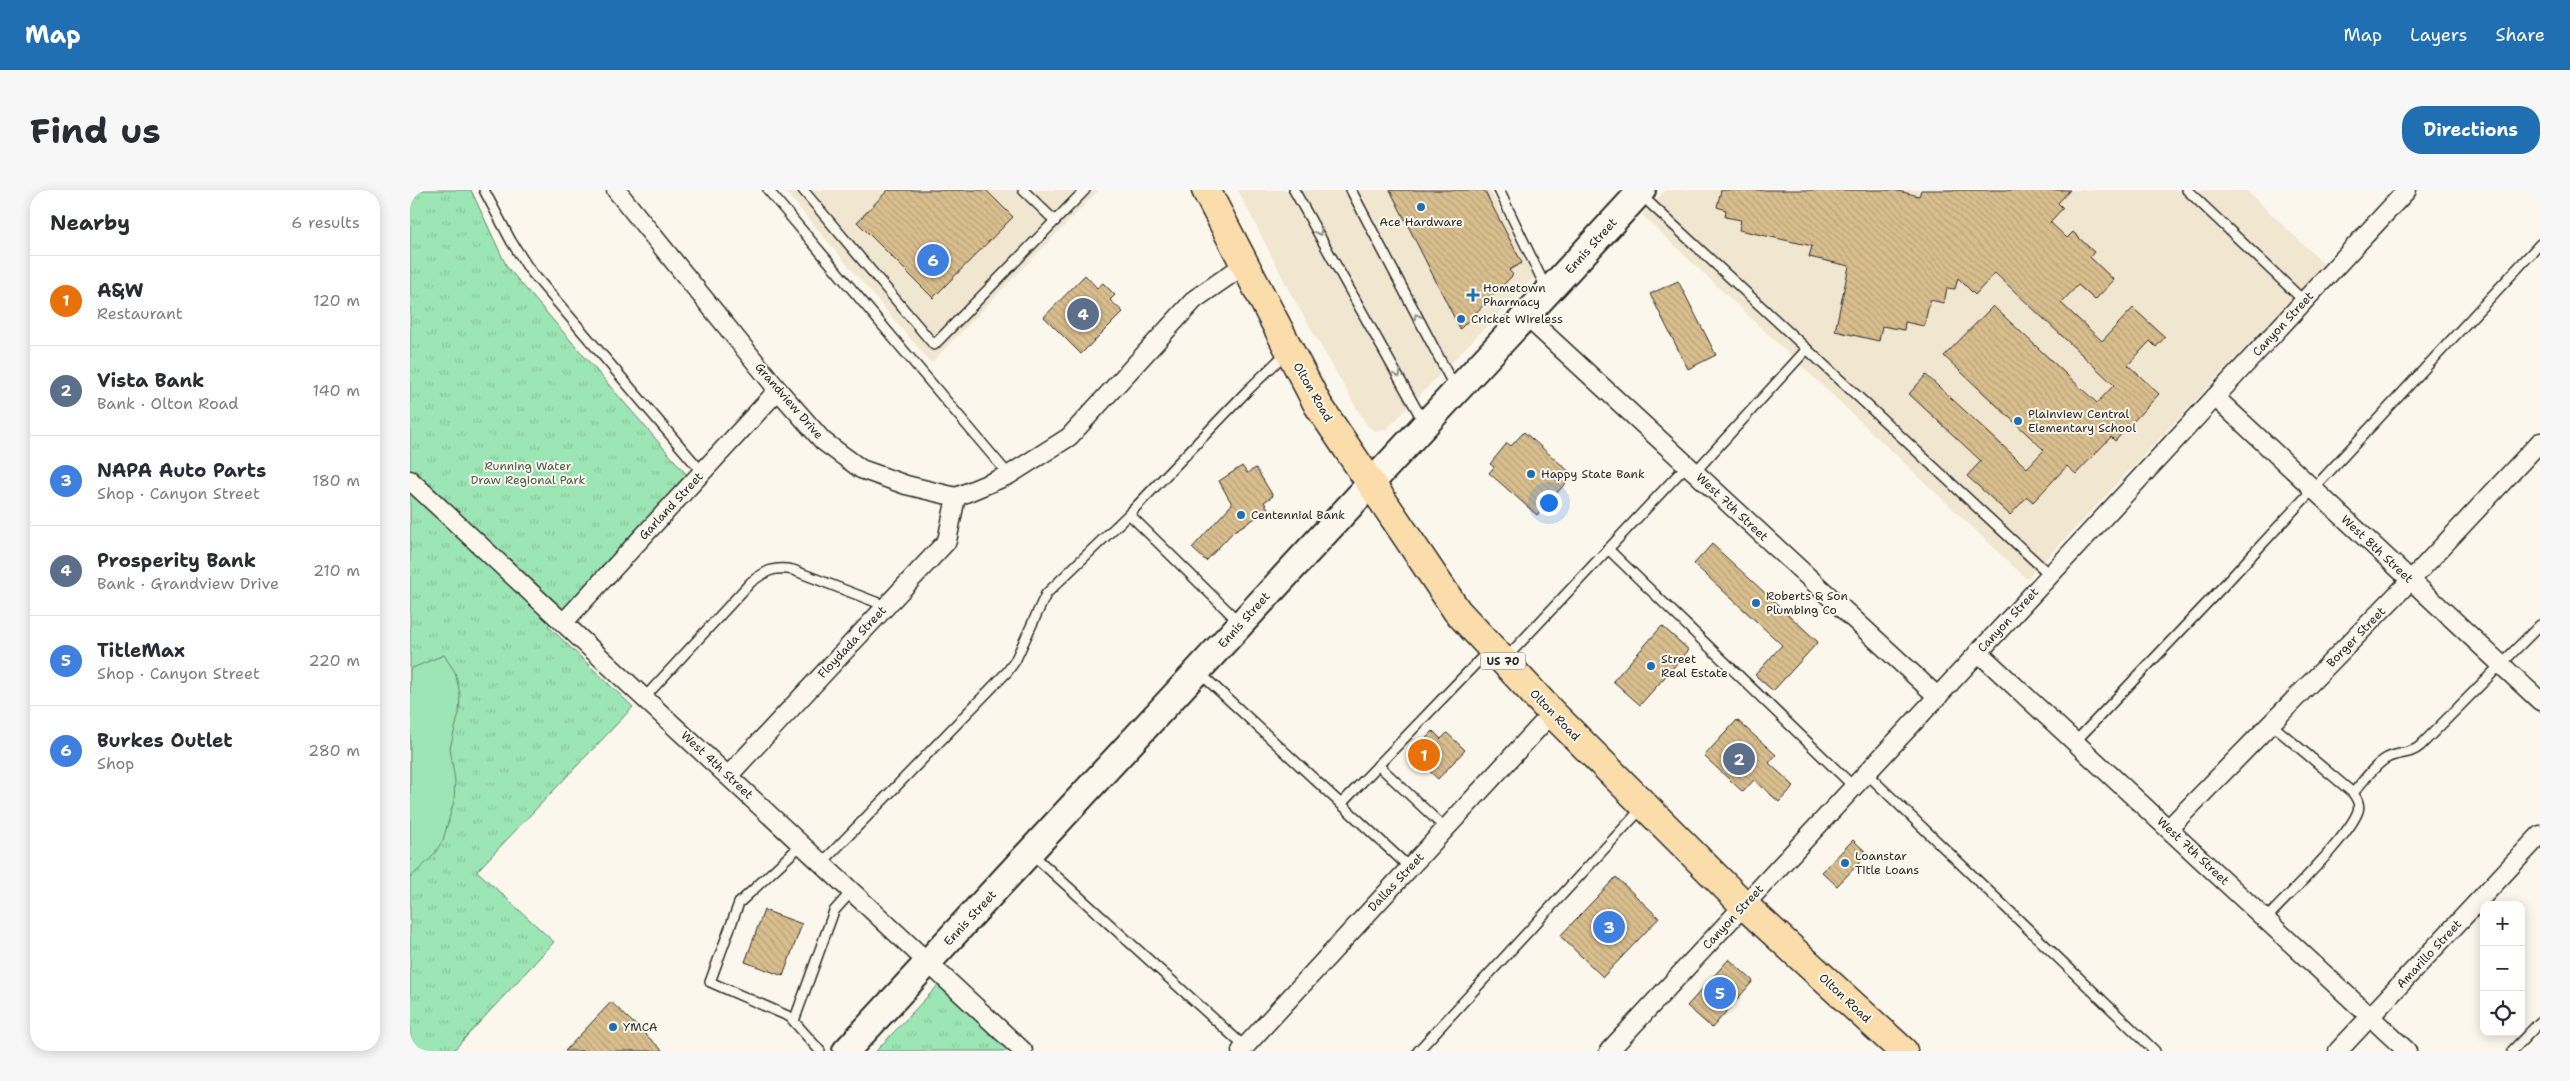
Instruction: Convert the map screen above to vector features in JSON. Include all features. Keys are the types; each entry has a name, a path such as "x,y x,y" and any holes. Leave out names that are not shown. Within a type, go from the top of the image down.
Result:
{"main road":[{"name":"Olton Road","path":"1206,190 1318,405 1457,611 1552,713 1744,905 1903,1051"},
{"name":"Ennis Street","path":"846,1051 1198,671 1369,483 1527,317 1640,192"}],"street":[{"name":"Grandview Drive","path":"616,190 778,390 823,441 861,469 906,485 956,497"},
{"name":"Canyon Street","path":"1609,1051 2407,190"},
{"path":"956,497 1009,475 1069,436 1195,299 1244,265"},
{"name":"West 7th Street","path":"1527,317 1938,697"},
{"name":"Garland Street","path":"564,622 778,390"},
{"name":"West 8th Street","path":"2215,397 2540,701"},
{"name":"Borger Street","path":"2169,828 2411,580 2540,442"},
{"name":"West 4th Street","path":"410,480 1023,1051"},
{"name":"Floydada Street","path":"728,776 947,541 956,497"},
{"name":"West 7th Street","path":"1978,652 2407,1051"},
{"name":"Dallas Street","path":"1243,1049 1552,713"},
{"name":"Amarillo Street","path":"2338,1051 2540,835"}],"lane":[{"path":"484,190 511,241 529,269 702,472"},
{"path":"768,190 1009,475"},
{"path":"803,190 934,345 1085,190"},
{"path":"1023,190 1055,221"},
{"path":"1294,190 1425,424"},
{"path":"1350,190 1457,391"},
{"path":"1499,190 1549,293"},
{"path":"2187,190 2304,301"},
{"path":"1640,192 2050,575"},
{"path":"2075,742 2222,588 2312,488 2540,244"},
{"path":"1341,804 1378,765 1608,549 1691,468 1807,349"},
{"path":"821,864 1007,672 1015,661 1046,594 1129,514 1240,398 1289,350"},
{"path":"1129,514 1241,624"},
{"path":"1608,549 1854,787"},
{"path":"645,697 751,582 766,571 778,567 793,570 886,606"},
{"path":"2353,793 2384,760 2414,752 2540,625"},
{"path":"1198,671 1410,868"},
{"path":"2266,920 2343,834 2358,811 2359,803 2353,793 2271,724"},
{"path":"1378,765 1446,829"},
{"path":"1866,773 2156,1051"},
{"path":"1418,1051 1644,806"},
{"path":"801,845 739,903 710,982 790,1017 820,1051"},
{"path":"1030,852 1243,1049"},
{"path":"794,1021 834,910 851,892"},
{"path":"2512,1051 2540,1022"}],"shaded area":[{"path":"784,190 1099,190 931,363"},
{"path":"1238,190 1490,190 1534,277 1387,429 1374,431 1366,424 1291,294"},
{"name":"Plainview Central Elementary School","path":"1666,190 2246,190 2324,264 2027,579 1642,215"}],"green space":[{"name":"Running Water Draw Regional Park","path":"410,190 471,190 507,267 687,475 548,626 633,707 477,871 554,942 453,1051 410,1051"},
{"path":"444,655 455,672 460,694 459,713 450,748 455,781 454,801 443,840 433,856 410,878 410,669"},
{"path":"944,979 1020,1051 876,1051"}],"building":[{"path":"888,190 986,190 1013,217 933,298 857,222"},
{"path":"1390,190 1484,190 1522,263 1509,270 1513,275 1460,329"},
{"path":"1721,190 1894,190 1919,196 1921,190 2070,190 2058,203 2063,208 2050,222 2067,238 2073,232 2094,252 2090,257 2114,280 2095,300 2078,285 2061,303 2102,341 2133,308 2165,337 2156,347 2150,341 2128,365 2159,394 2115,441 2111,437 2076,474 2067,466 2033,502 2027,497 2010,515 1967,476 1981,461 1909,394 1926,375 2027,468 2044,450 1944,356 1993,306 2097,403 2114,385 1995,273 1975,295 1958,278 1955,289 1947,288 1944,303 1930,300 1924,326 1905,322 1904,330 1882,326 1879,341 1835,331 1849,266 1809,257 1812,246 1739,230 1741,220 1725,217 1726,210 1717,207"},
{"path":"1085,275 1097,288 1103,283 1115,295 1110,300 1123,312 1081,354 1044,317"},
{"path":"1678,281 1716,355 1688,369 1650,294"},
{"name":"Happy State Bank","path":"1524,432 1573,475 1537,515 1489,473 1494,467 1490,464 1507,443 1511,446"},
{"name":"Centennial Bank","path":"1242,466 1247,473 1256,468 1273,496 1264,502 1269,510 1234,531 1206,561 1192,548 1232,504 1219,481"},
{"name":"Roberts & Son Plumbing Co","path":"1712,544 1818,642 1773,691 1755,675 1782,645 1694,564"},
{"name":"Street Real Estate","path":"1662,626 1689,650 1640,705 1613,681"},
{"path":"1737,720 1776,755 1769,763 1794,786 1779,802 1754,780 1743,792 1704,756"},
{"path":"1433,731 1441,739 1447,733 1465,750 1438,779 1411,754"},
{"name":"Loanstar Title Loans","path":"1853,840 1868,854 1837,886 1822,872"},
{"path":"1616,877 1659,918 1603,977 1560,936"},
{"path":"764,910 802,924 783,976 745,962"},
{"path":"1729,959 1753,981 1712,1028 1687,1006"},
{"name":"YMCA","path":"611,1002 663,1051 565,1051"}],"place":[{"name":"Ace Hardware","path":"1421,207"},
{"name":"Burkes Outlet","path":"933,260"},
{"name":"Hometown Pharmacy","path":"1473,295"},
{"name":"Prosperity Bank","path":"1083,314"},
{"name":"Cricket Wireless","path":"1461,319"},
{"name":"Plainview Central Elementary School","path":"2018,421"},
{"name":"Happy State Bank","path":"1531,474"},
{"name":"Centennial Bank","path":"1241,515"},
{"name":"Roberts & Son Plumbing Co","path":"1756,603"},
{"name":"Street Real Estate","path":"1651,666"},
{"name":"A&W","path":"1424,755"},
{"name":"Vista Bank","path":"1739,759"},
{"name":"Loanstar Title Loans","path":"1845,863"},
{"name":"NAPA Auto Parts","path":"1609,927"},
{"name":"TitleMax","path":"1720,993"},
{"name":"YMCA","path":"613,1027"}]}
